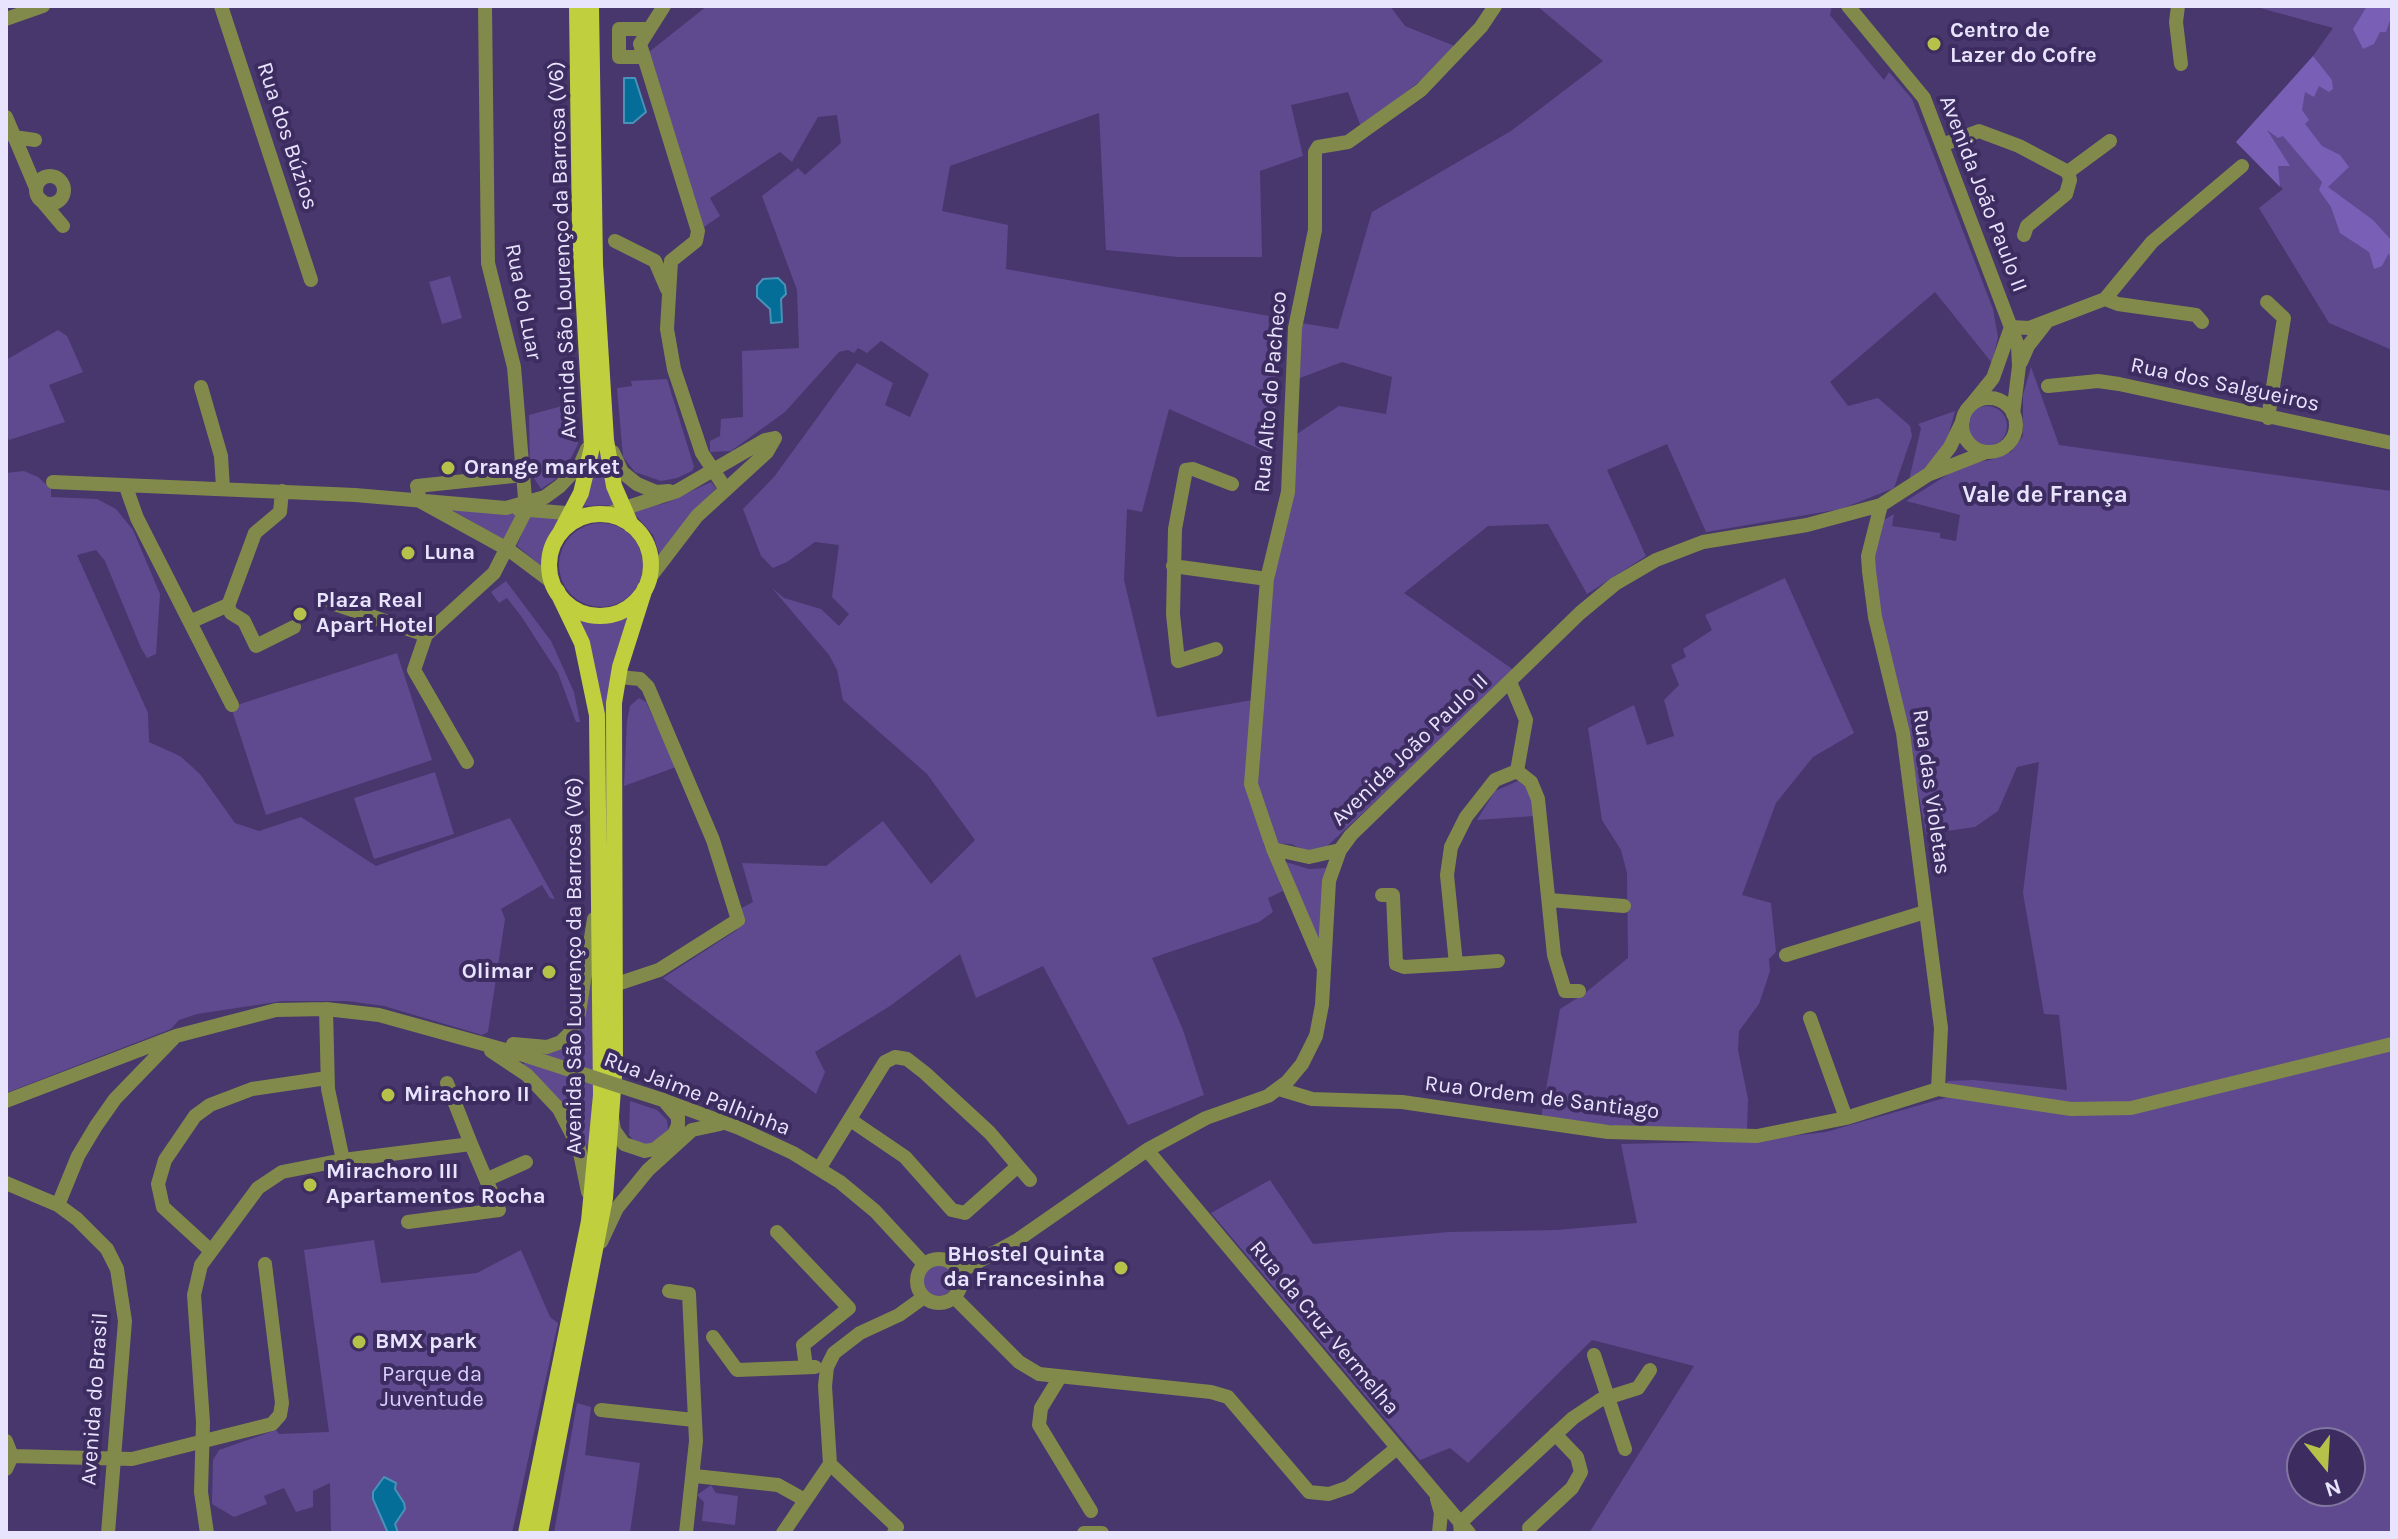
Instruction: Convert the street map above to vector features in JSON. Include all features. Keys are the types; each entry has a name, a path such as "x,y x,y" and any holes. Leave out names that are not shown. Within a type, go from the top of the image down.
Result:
{"main road":[{"name":"Avenida São Lourenço da Barrosa (V6)","path":"540,1533 605,1198 612,1115 614,985 612,736 618,677 651,563 647,546 631,525 598,429 580,234 577,6"},
{"name":"Avenida São Lourenço da Barrosa (V6)","path":"526,1533 590,1210 601,1095 598,754 592,681 582,643 555,587 550,557 560,533 582,514 598,429 591,6"},
{"path":"582,514 607,514 631,525"},
{"path":"555,587 576,609 601,615 627,608 646,584"}],"street":[{"path":"6,19 43,6"},
{"name":"Rua dos Búzios","path":"221,6 311,280"},
{"name":"Rua do Luar","path":"485,6 488,263 514,367 526,507"},
{"path":"664,6 640,44 698,236 671,261 667,329 674,369 702,453 725,488"},
{"name":"Rua Alto do Pacheco","path":"1325,970 1273,849 1251,784 1267,579 1288,492 1295,328 1315,230 1315,149 1348,142 1421,90 1481,27 1495,6"},
{"name":"Avenida João Paulo II","path":"1848,6 1924,98 2011,327 2019,366"},
{"path":"2178,6 2176,22 2181,64"},
{"path":"643,57 619,57 619,29 649,29"},
{"path":"6,117 38,194 63,226"},
{"path":"1942,145 1979,131 2019,146 2068,172 2070,180 2066,194 2027,226 2024,235"},
{"path":"14,137 35,140"},
{"path":"2068,172 2110,141"},
{"path":"1929,474 1950,447 1971,405 1993,378 2011,327 2029,328 2105,299 2152,242 2242,166"},
{"path":"55,176 64,186 67,202 49,204 38,194 42,178 55,176"},
{"path":"615,241 655,261 671,261"},
{"path":"655,261 667,289"},
{"path":"2105,299 2118,304 2196,315 2202,322"},
{"path":"2267,302 2284,318 2268,418"},
{"path":"1929,474 1997,450 2011,441 2015,431 2013,414 2019,366 2028,346 2052,319"},
{"name":"Rua dos Salgueiros","path":"2048,386 2098,381 2392,443"},
{"path":"201,387 221,456 223,488"},
{"path":"1971,405 1992,399 2007,405 2013,414"},
{"path":"1963,420 1967,441 1986,452"},
{"path":"598,429 622,472 656,492 677,491"},
{"path":"467,762 414,670 426,635 494,573 509,550 526,507 545,497 572,475 598,429"},
{"path":"607,514 677,491 765,440 775,438 767,452 697,516 646,584"},
{"path":"1216,649 1178,661 1173,614 1175,529 1186,470 1193,469 1232,484"},
{"name":"Avenida João Paulo II","path":"959,1272 1016,1241 1147,1150 1206,1118 1279,1089 1302,1064 1316,1036 1325,970 1329,881 1340,850 1510,682 1615,584 1656,560 1703,542 1832,519 1881,505 1929,474"},
{"path":"523,475 417,486 420,501 509,550 555,587"},
{"path":"53,482 282,491 526,507 582,514"},
{"path":"126,487 137,518 232,705"},
{"path":"282,491 280,512 255,533 228,605 231,613 244,621 256,646 294,627"},
{"name":"Rua das Violetas","path":"1881,505 1868,556 1869,571 1875,617 1903,733 1941,1028 1938,1089"},
{"path":"1173,566 1267,579"},
{"path":"332,603 426,635"},
{"path":"190,622 228,605"},
{"path":"614,985 659,970 738,920 713,840 660,711 640,679 618,677"},
{"path":"1510,682 1526,720 1517,771"},
{"path":"1517,771 1531,782 1538,799 1554,955 1565,991 1579,991"},
{"path":"1456,964 1447,875 1451,847 1466,817 1495,780 1517,771"},
{"path":"1273,849 1309,857 1340,850"},
{"path":"473,1040 498,1040 531,1048 561,1042 571,1032 581,1003 599,889"},
{"path":"1382,895 1393,895 1396,964 1404,967 1498,961"},
{"path":"1549,900 1624,906"},
{"path":"1786,955 1925,912"},
{"path":"326,1009 327,1078 343,1160"},
{"name":"Rua Jaime Palhinha","path":"6,1101 176,1036 248,1015 326,1009 379,1015 527,1056 739,1128 819,1169 875,1211 924,1264"},
{"path":"1810,1018 1846,1118"},
{"path":"58,1205 78,1156 115,1099 176,1036"},
{"path":"473,1040 527,1075 559,1109 579,1148 590,1210"},
{"path":"1938,1089 2071,1109 2131,1108 2392,1044"},
{"path":"819,1169 852,1121 885,1062 895,1057 907,1059 990,1133 1030,1180"},
{"path":"211,1251 163,1207 158,1184 165,1160 195,1116 210,1105 252,1089 327,1078"},
{"path":"408,1222 499,1210 447,1083"},
{"name":"Rua Ordem de Santiago","path":"1279,1089 1312,1099 1402,1102 1519,1122 1667,1135 1757,1136 1846,1118 1938,1089"},
{"path":"612,1115 614,1130 624,1144 634,1149 655,1149 674,1134 678,1125 674,1110 663,1100"},
{"path":"852,1121 905,1157 952,1210 965,1213 1018,1166"},
{"path":"592,1269 617,1208 668,1150 692,1130 707,1124 739,1128"},
{"path":"207,1533 201,1492 202,1443 194,1295 196,1278 211,1251 258,1188 270,1179 305,1166 471,1144"},
{"name":"Rua da Cruz Vermelha","path":"1147,1150 1436,1495 1460,1531"},
{"path":"488,1179 526,1162"},
{"name":"Avenida do Brasil","path":"6,1183 58,1205 107,1249 123,1295 125,1321 111,1460 108,1533"},
{"path":"777,1232 849,1308 803,1345 806,1367"},
{"path":"941,1259 950,1261 959,1272 960,1285 954,1297 941,1303 924,1297 916,1281 924,1264 941,1259"},
{"path":"6,1441 9,1463 111,1460 155,1455 263,1427 280,1415 280,1388 265,1264"},
{"path":"669,1291 689,1294 695,1476 686,1533"},
{"path":"783,1533 830,1464 825,1386 827,1367 844,1344 924,1297"},
{"path":"954,1297 1019,1362 1039,1374 1222,1393 1235,1402 1309,1492 1329,1494 1349,1487 1397,1448"},
{"path":"713,1337 737,1370 827,1367"},
{"path":"1594,1355 1625,1449"},
{"path":"1460,1531 1555,1434 1582,1411 1608,1396 1638,1388 1650,1370"},
{"path":"1060,1377 1041,1408 1039,1425 1091,1511"},
{"path":"601,1410 694,1420"},
{"path":"1529,1528 1572,1488 1581,1472 1577,1457 1555,1434"},
{"path":"830,1464 897,1527 894,1533"},
{"path":"695,1476 778,1485 805,1500"},
{"path":"1436,1495 1441,1513 1439,1533"},
{"path":"1084,1533 1102,1533"}],"green space":[{"path":"707,6 1390,6 1405,26 1457,47 1438,67 1361,127 1348,92 1291,105 1303,156 1260,171 1262,257 1178,257 1106,250 1099,113 950,166 942,211 1008,225 1006,269 1269,316 1267,368 1276,371 1273,455 1169,409 1142,512 1127,509 1124,580 1157,717 1263,698 1271,600 1297,434 1339,406 1386,414 1392,377 1342,362 1300,378 1301,323 1338,329 1372,212 1511,131 1603,61 1537,6 1832,6 1830,15 1884,80 1889,72 1912,99 1993,309 1998,337 1992,363 1935,292 1830,382 1848,406 1878,398 1910,426 1912,436 1894,488 1841,509 1706,532 1667,444 1607,470 1646,556 1587,594 1548,524 1488,526 1404,593 1515,671 1323,850 1309,852 1291,844 1263,843 1283,891 1268,898 1273,912 1259,922 1152,958 1183,1030 1204,1095 1128,1125 1043,966 976,998 960,954 890,1006 815,1052 825,1072 816,1094 663,978 737,930 740,909 753,902 742,863 826,866 883,821 931,884 975,840 927,774 843,700 837,670 829,655 772,588 784,598 821,609 839,626 849,614 832,597 839,545 815,542 773,568 761,556 743,509 774,477 857,363 893,383 885,405 910,417 929,374 881,341 867,353 858,348 854,353 848,350 839,352 785,412 731,451 710,452 710,441 720,436 721,419 743,417 742,351 799,348 797,290 762,196 798,168 805,175 841,143 837,115 818,117 792,162 780,152 710,198 720,216 704,227 649,52"},
{"path":"2253,6 2392,6 2392,350 2329,323 2259,208 2283,189 2236,142 2306,66 2333,28"},
{"path":"450,276 462,318 442,324 429,282"},
{"path":"58,330 67,336 83,372 49,385 65,422 9,440 6,433 6,360"},
{"path":"2031,367 2059,445 2392,491 2392,1533 1589,1533 1694,1366 1592,1340 1468,1463 1450,1448 1420,1460 1211,1213 1270,1180 1313,1244 1449,1232 1557,1230 1637,1223 1621,1144 1749,1141 1826,1132 1948,1097 1947,1081 1974,1080 2067,1090 2059,1015 2044,1014 2023,893 2039,762 2017,767 1998,811 1975,827 1926,834 1900,695 1871,575 1876,539 1884,520 1894,514 1892,526 1940,533 1940,538 1956,541 1960,515 1906,501 1966,463 1990,460 2011,452 2023,436 2023,395"},
{"path":"667,379 694,467 677,478 661,481 635,472 623,457 617,388 632,386 631,381"},
{"path":"577,402 578,444 563,474 541,489 530,472 529,415"},
{"path":"1987,406 2001,412 2007,426 2001,440 1987,446 1973,440 1967,426 1973,412"},
{"path":"1955,411 1945,447 1920,474 1909,480 1921,428 1918,424"},
{"path":"598,437 616,505 581,506"},
{"path":"24,471 38,477 51,489 51,497 97,499 116,509 133,530 160,594 156,654 147,658 141,648 105,561 96,550 77,555 148,713 149,742 180,756 200,774 235,823 259,831 301,817 376,866 510,818 555,899 550,898 542,885 501,909 505,919 488,1032 482,1035 384,1006 347,1001 283,1001 197,1014 179,1020 171,1029 6,1093 6,473"},
{"path":"711,482 716,488 690,515 660,556 653,535 632,511 666,503"},
{"path":"450,509 516,514 505,540"},
{"path":"529,515 560,518 561,521 546,544 543,567 517,546"},
{"path":"601,523 617,526 631,535 640,549 643,565 640,581 631,595 617,604 601,607 585,604 571,595 562,581 559,565 562,549 571,535 585,526"},
{"path":"1785,578 1854,733 1813,757 1776,803 1742,895 1771,903 1776,952 1769,959 1770,971 1759,1004 1739,1031 1738,1050 1748,1099 1747,1129 1656,1130 1541,1118 1560,1009 1628,958 1627,873 1621,850 1602,820 1588,728 1634,705 1647,745 1674,736 1664,700 1679,685 1671,665 1686,657 1683,649 1712,630 1705,615"},
{"path":"506,581 551,641 574,692 580,722 576,722 558,673 521,616 507,598 499,603 491,592"},
{"path":"631,614 624,633 610,1062 603,722 576,616 600,622"},
{"path":"397,653 432,760 266,815 231,707"},
{"path":"639,698 646,702 676,767 624,786 627,721 630,706"},
{"path":"435,772 454,834 374,859 354,798"},
{"path":"1518,781 1532,792 1534,816 1477,820 1495,791"},
{"path":"1286,862 1309,869 1326,868 1320,943"},
{"path":"594,972 590,1155 580,1130 561,1103 520,1067 539,1051 567,1046 580,1032"},
{"path":"630,1101 657,1110 667,1120 668,1130 650,1146 634,1141 629,1135"},
{"name":"Parque da Juventude","path":"374,1240 381,1283 477,1273 521,1250 550,1317 558,1323 512,1533 331,1533 330,1483 313,1491 313,1507 296,1512 284,1488 264,1496 267,1504 234,1517 212,1504 213,1460 219,1450 276,1430 279,1434 329,1432 304,1250"},
{"path":"938,1264 949,1269 954,1280 949,1291 938,1296 927,1291 922,1280 927,1269"},
{"path":"577,1403 591,1407 585,1455 640,1463 630,1533 554,1533"},
{"path":"711,1485 716,1493 738,1496 735,1525 702,1521 704,1502 697,1495"}],"shaded area":[{"path":"2367,6 2392,6 2392,14 2386,32 2380,32 2374,44 2363,49 2353,29"},
{"path":"2313,56 2332,80 2333,89 2329,92 2319,86 2314,97 2305,92 2302,110 2309,120 2305,124 2322,146 2340,155 2349,167 2328,187 2373,220 2392,241 2392,271 2389,253 2382,266 2374,269 2369,252 2340,233 2331,207 2319,190 2322,182 2283,136 2278,138 2267,130 2290,166 2278,166 2280,187 2236,142"}],"water":[{"path":"624,78 635,78 646,112 633,123 624,123"},
{"path":"778,278 785,285 786,294 781,299 782,322 771,323 770,309 757,297 757,286 763,279"},
{"path":"384,1477 396,1483 395,1489 404,1503 405,1509 395,1524 398,1533 388,1533 373,1499 373,1492"}],"place":[{"name":"Centro de Lazer do Cofre","path":"1934,44"},
{"name":"Orange market","path":"448,468"},
{"name":"Luna","path":"408,553"},
{"name":"Plaza Real Apart Hotel","path":"300,614"},
{"name":"Olimar","path":"549,972"},
{"name":"Mirachoro II","path":"388,1095"},
{"name":"Mirachoro III Apartamentos Rocha","path":"310,1185"},
{"name":"BHostel Quinta da Francesinha","path":"1121,1268"},
{"name":"BMX park","path":"359,1342"}],"district":[{"name":"Vale de França","path":"2045,495"}]}
